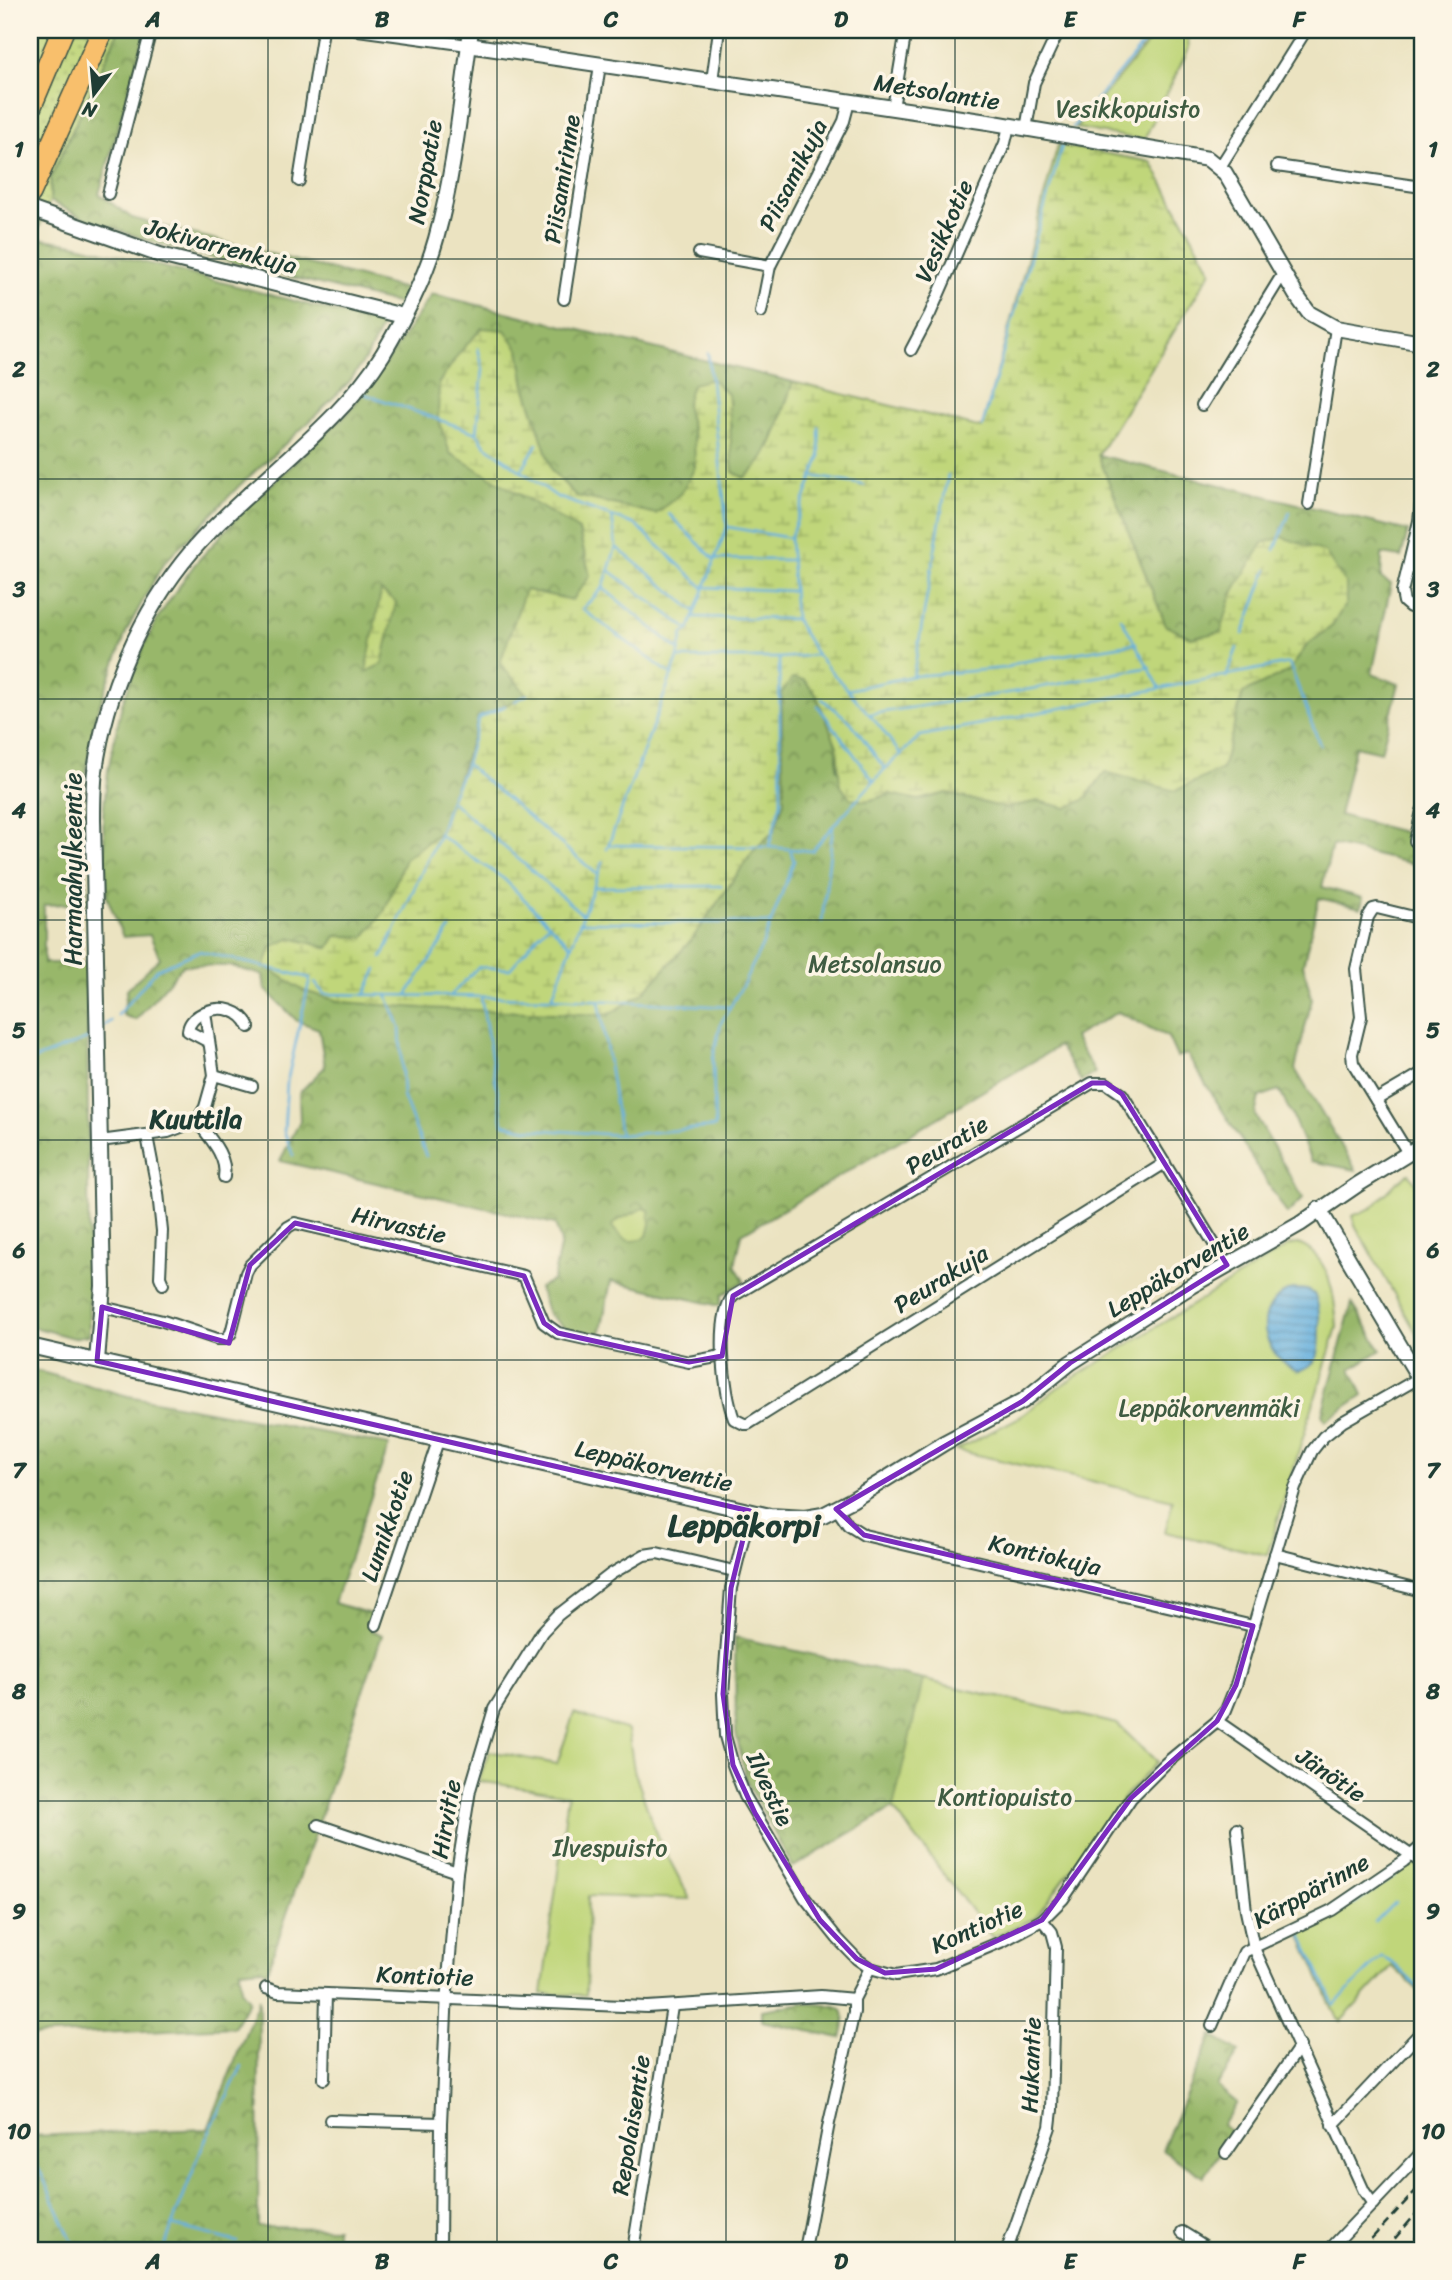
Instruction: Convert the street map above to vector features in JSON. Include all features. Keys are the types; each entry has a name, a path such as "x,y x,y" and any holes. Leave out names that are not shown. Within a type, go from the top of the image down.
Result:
{"highway":[{"path":"30,108 63,30"},
{"path":"30,193 103,30"}],"street":[{"path":"108,194 151,30"},
{"path":"299,181 323,30"},
{"name":"Metsolantie","path":"358,30 1009,126 1190,155 1208,159 1220,167"},
{"name":"Norppatie","path":"403,316 428,262 442,215 471,30"},
{"path":"712,81 719,30"},
{"path":"894,108 906,30"},
{"path":"1026,129 1034,83 1059,30"},
{"path":"1306,30 1220,167 1309,313 1336,328 1422,343"},
{"name":"Piisamirinne","path":"564,299 600,65"},
{"name":"Piisamikuja","path":"761,312 770,266 844,121 849,102"},
{"name":"Vesikkotie","path":"911,351 1000,155 1009,126"},
{"path":"1277,166 1422,187"},
{"name":"Jokivarrenkuja","path":"30,209 160,255 403,316"},
{"name":"Piisamikuja","path":"699,253 770,266"},
{"path":"1202,405 1284,275"},
{"name":"Harmaahylkeentie","path":"97,1361 102,1307 94,773 115,690 150,610 192,551 222,518 335,414 382,355 403,316"},
{"path":"1309,504 1336,328"},
{"path":"1422,495 1402,598 1410,607 1422,610"},
{"path":"1415,841 1422,811"},
{"path":"1408,1153 1353,1063 1361,1017 1356,969 1368,917 1373,909 1422,919"},
{"path":"209,1042 188,1031 196,1016 205,1012 222,1009 239,1013 246,1019 249,1027"},
{"path":"100,1141 167,1132 197,1121 205,1107 214,1075 205,1012"},
{"path":"1376,1100 1422,1073"},
{"path":"214,1075 252,1086"},
{"name":"Peuratie","path":"738,1422 731,1412 721,1342 729,1302 733,1296 1092,1083 1106,1083 1122,1094 1227,1265"},
{"path":"197,1121 218,1151 225,1170 223,1177"},
{"path":"147,1136 158,1193 162,1231 160,1277 163,1284"},
{"name":"Leppäkorventie","path":"30,1346 750,1511 787,1519 805,1518 837,1509 944,1443 1023,1401 1070,1363 1227,1265 1300,1224 1319,1209 1422,1145"},
{"name":"Peurakuja","path":"738,1422 748,1424 1165,1163"},
{"path":"1319,1209 1421,1380"},
{"name":"Hirvastie","path":"102,1307 163,1321 217,1339 226,1339 231,1333 250,1265 295,1223 524,1276 544,1323 558,1333 689,1362 722,1356"},
{"name":"Kontiotie","path":"870,1968 896,1975 936,1969 1003,1941 1042,1920 1063,1899 1132,1798 1167,1763 1217,1721 1232,1698 1295,1489 1312,1451 1323,1437 1342,1422 1421,1380"},
{"name":"Lumikkotie","path":"376,1625 438,1441"},
{"name":"Kontiokuja","path":"837,1509 848,1525 864,1535 1253,1626"},
{"name":"Ilvestie","path":"750,1511 734,1571 723,1695 725,1736 745,1796 805,1898 837,1938 870,1968"},
{"name":"Hirvitie","path":"440,2250 441,2123 457,1872 470,1790 494,1709 542,1633 558,1615 611,1574 645,1555 657,1553 734,1571"},
{"path":"1275,1554 1422,1591"},
{"name":"Jänötie","path":"1217,1721 1422,1863"},
{"path":"318,1825 457,1872"},
{"path":"1212,2026 1244,1952 1254,1948 1246,1911 1237,1829"},
{"name":"Kärppärinne","path":"1373,2204 1364,2191 1254,1948 1332,1910 1422,1846"},
{"name":"Hukantie","path":"1007,2250 1050,2127 1052,2110 1056,1947 1052,1932 1042,1920"},
{"path":"805,2250 854,1999 870,1968"},
{"name":"Kontiotie","path":"266,1988 278,1992 671,2007 821,1996 854,1999"},
{"path":"324,2079 326,1994"},
{"name":"Repolaisentie","path":"633,2250 671,2007"},
{"path":"1333,2124 1422,2031"},
{"path":"1226,2152 1300,2046"},
{"path":"330,2120 441,2123"},
{"path":"1329,2250 1422,2152"},
{"path":"1181,2232 1211,2250"}],"highlighted area":[{"path":"1092,1083 1106,1083 1122,1094 1227,1265 1070,1363 1023,1401 836,1509 864,1535 1253,1626 1236,1685 1217,1721 1131,1798 1042,1920 936,1969 885,1973 857,1959 820,1920 755,1813 733,1765 723,1694 731,1588 750,1511 97,1361 102,1307 229,1343 250,1265 295,1223 524,1276 544,1323 558,1333 689,1362 722,1356 733,1296"}],"green space":[{"path":"41,30 119,30 51,177 50,201 30,250 30,57"},
{"path":"119,30 146,30 99,194 132,218 405,289 400,304 162,245 84,218 50,201 51,177"},
{"name":"Vesikkopuisto","path":"1143,30 1187,30 1189,48 1144,140 1076,128 1147,44 1142,43"},
{"path":"1058,145 1151,162 1211,271 1098,455"},
{"path":"1058,145 1151,162 1211,271 1098,455 1166,626 1192,638 1221,632 1232,594 1263,543 1282,537 1325,552 1346,585 1346,603 1332,626 1307,645 1289,671 1243,693 1222,769 1175,791 1105,772 1084,800 1067,808 1038,801 1005,808 946,793 919,800 890,794 867,801 851,799 840,785 837,746 816,694 804,680 793,678 781,693 784,801 774,831 754,850 692,939 644,992 608,1015 343,1002 304,991 265,966 271,947 291,938 329,948 336,936 364,937 384,912 405,859 440,832 479,718 527,695 500,663 525,590 572,600 590,576 579,530 450,453 438,418 439,383 461,351 482,328 505,330 519,350 525,386 552,471 576,496 656,514 682,492 695,467 694,436 686,404 692,384 712,379 728,394 733,472 744,478 754,470 769,447 793,382 982,428"},
{"path":"36,238 74,244 383,324 368,355 349,382 239,486 163,564 127,630 95,718 84,783 87,903 44,905 44,963 87,963 89,1335 73,1338 30,1326 30,250"},
{"name":"Metsolansuo","path":"432,294 793,382 769,447 745,478 733,472 729,440 731,425 686,404 695,450 693,472 682,493 656,514 576,496 552,471 525,386 519,350 482,328 461,351 439,383 579,531 590,576 572,600 526,590 527,695 479,718 440,832 405,859 384,912 364,937 336,936 329,948 291,938 304,991 343,1002 608,1015 644,992 692,939 754,850 774,831 784,801 781,693 792,678 804,680 816,694 837,746 837,769 867,801 890,794 919,800 946,793 1005,808 1038,801 1067,808 1089,794 1105,772 1175,791 1222,769 1243,693 1289,671 1307,645 1332,626 1232,594 1222,632 1192,638 1166,626 1098,455 1408,531 1401,557 1382,554 1381,578 1391,584 1372,674 1399,684 1381,752 1355,746 1339,815 1422,837 1422,866 1332,845 1322,887 1363,898 1361,908 1319,898 1303,965 1312,999 1295,1069 1356,1170 1311,1161 1279,1090 1259,1097 1255,1115 1303,1198 1287,1214 1187,1054 1177,1057 1168,1037 1118,1012 1074,1037 1095,1073 1081,1081 1059,1046 742,1234 735,1265 744,1281 722,1295 720,1306 611,1281 600,1335 567,1329 548,1314 539,1288 553,1280 561,1242 555,1224 280,1161 300,1121 299,1093 325,1067 319,1029 297,1021 265,989 263,975 229,966 183,965 136,1020 123,1015 127,989 160,958 150,935 123,937 107,897 103,815 108,770 122,704 143,648 159,616 194,565 246,508 348,413"},
{"path":"381,591 396,602 382,664 366,672"},
{"path":"1409,1173 1422,1193 1422,1343 1352,1216 1372,1208"},
{"path":"644,1208 649,1210 647,1236 631,1241 619,1235 612,1226 620,1219"},
{"name":"Leppäkorvenmäki","path":"1298,1244 1309,1249 1324,1267 1335,1303 1337,1327 1267,1555 1165,1532 1173,1500 956,1450 1020,1417 1057,1388 1288,1246"},
{"path":"1352,1303 1381,1350 1351,1369 1363,1395 1325,1421 1322,1414"},
{"path":"30,1369 128,1396 389,1445 334,1603 374,1615 371,1630 382,1635 267,1972 261,1968 240,1970 241,1990 249,2000 234,2027 30,2036"},
{"path":"735,1637 1117,1724 1157,1762 1127,1794 1035,1918 992,1937 893,1808 793,1867 746,1780 736,1733"},
{"name":"Kontiopuisto","path":"923,1680 1117,1724 1157,1762 1127,1794 1035,1918 992,1937 893,1808"},
{"name":"Ilvespuisto","path":"574,1713 628,1730 634,1770 657,1836 690,1899 588,1896 586,1995 542,1994 568,1795 479,1781 489,1751 557,1764"},
{"path":"1411,1864 1422,1869 1422,1994 1392,1966 1341,2021 1337,2019 1298,1929"},
{"path":"259,1999 258,2227 336,2228 336,2250 30,2250 30,2136 208,2129"},
{"path":"803,2003 836,2006 842,2010 845,2020 841,2038 762,2021 762,2010"},
{"path":"1212,2035 1239,2052 1217,2086 1237,2103 1222,2125 1233,2133 1204,2177 1162,2150"}],"water":[{"path":"1291,1289 1313,1293 1319,1315 1318,1354 1310,1365 1298,1371 1285,1364 1276,1354 1265,1331 1265,1319 1270,1307 1278,1297"}],"waterway":[{"path":"1073,127 1155,30"},
{"path":"982,427 1062,146"},
{"path":"477,433 483,369 478,348"},
{"path":"607,849 678,658 683,633 689,630 727,527 708,353"},
{"path":"362,393 477,433 485,445 557,497 636,525 703,587 793,591"},
{"path":"819,427 820,457 790,538 795,619 817,655 901,755"},
{"path":"521,471 537,444"},
{"path":"913,676 948,475"},
{"path":"812,476 864,485"},
{"path":"1275,550 1290,512"},
{"path":"669,514 714,559 791,560"},
{"path":"612,516 616,547 603,588 582,609 672,675"},
{"path":"728,527 790,538"},
{"path":"616,547 695,611"},
{"path":"609,570 689,630"},
{"path":"1243,634 1267,570"},
{"path":"603,588 679,650"},
{"path":"693,617 795,619"},
{"path":"1121,618 1160,688"},
{"path":"847,690 913,676 1006,668 1020,662 1136,643"},
{"path":"1226,677 1237,648"},
{"path":"678,658 779,658 817,655"},
{"path":"769,846 781,802 779,658"},
{"path":"822,921 833,826 885,769 920,736 1289,663 1320,745"},
{"path":"870,714 1020,691 1150,667"},
{"path":"515,701 527,695"},
{"path":"822,699 851,722 885,769"},
{"path":"382,958 439,835 450,800 466,764 479,718 505,706"},
{"path":"818,706 874,781"},
{"path":"466,764 598,875"},
{"path":"450,800 582,914"},
{"path":"610,845 769,847 812,851 833,826"},
{"path":"439,835 504,879 571,946"},
{"path":"481,997 503,1124 528,1129 620,1135 715,1127 713,1058 721,1023 762,946 794,861 790,849"},
{"path":"552,998 603,861"},
{"path":"595,887 722,886"},
{"path":"579,922 771,923"},
{"path":"451,995 478,967 510,969 549,923"},
{"path":"407,995 450,929"},
{"path":"118,1015 157,969 199,951 310,978 287,1082 284,1131 293,1155"},
{"path":"365,995 377,969"},
{"path":"315,983 324,994 552,998 730,1007"},
{"path":"387,995 400,1027 403,1096 426,1156"},
{"path":"599,1000 620,1135"},
{"path":"103,1027 111,1021"},
{"path":"30,1061 90,1038"},
{"path":"1353,1904 1395,1876"},
{"path":"1375,1922 1395,1902"},
{"path":"1333,1915 1346,1908"},
{"path":"1302,1930 1300,1931 1334,2005 1382,1956 1422,1991"},
{"path":"172,2225 206,2138 242,2066"},
{"path":"30,2156 40,2171 76,2250"},
{"path":"164,2250 172,2225 237,2242"}],"railway":[{"path":"1361,2250 1422,2184"},
{"path":"1385,2250 1422,2207"},
{"path":"1405,2250 1422,2231"}],"district":[{"name":"Kuuttila","path":"196,1119"},
{"name":"Leppäkorpi","path":"744,1525"}]}
